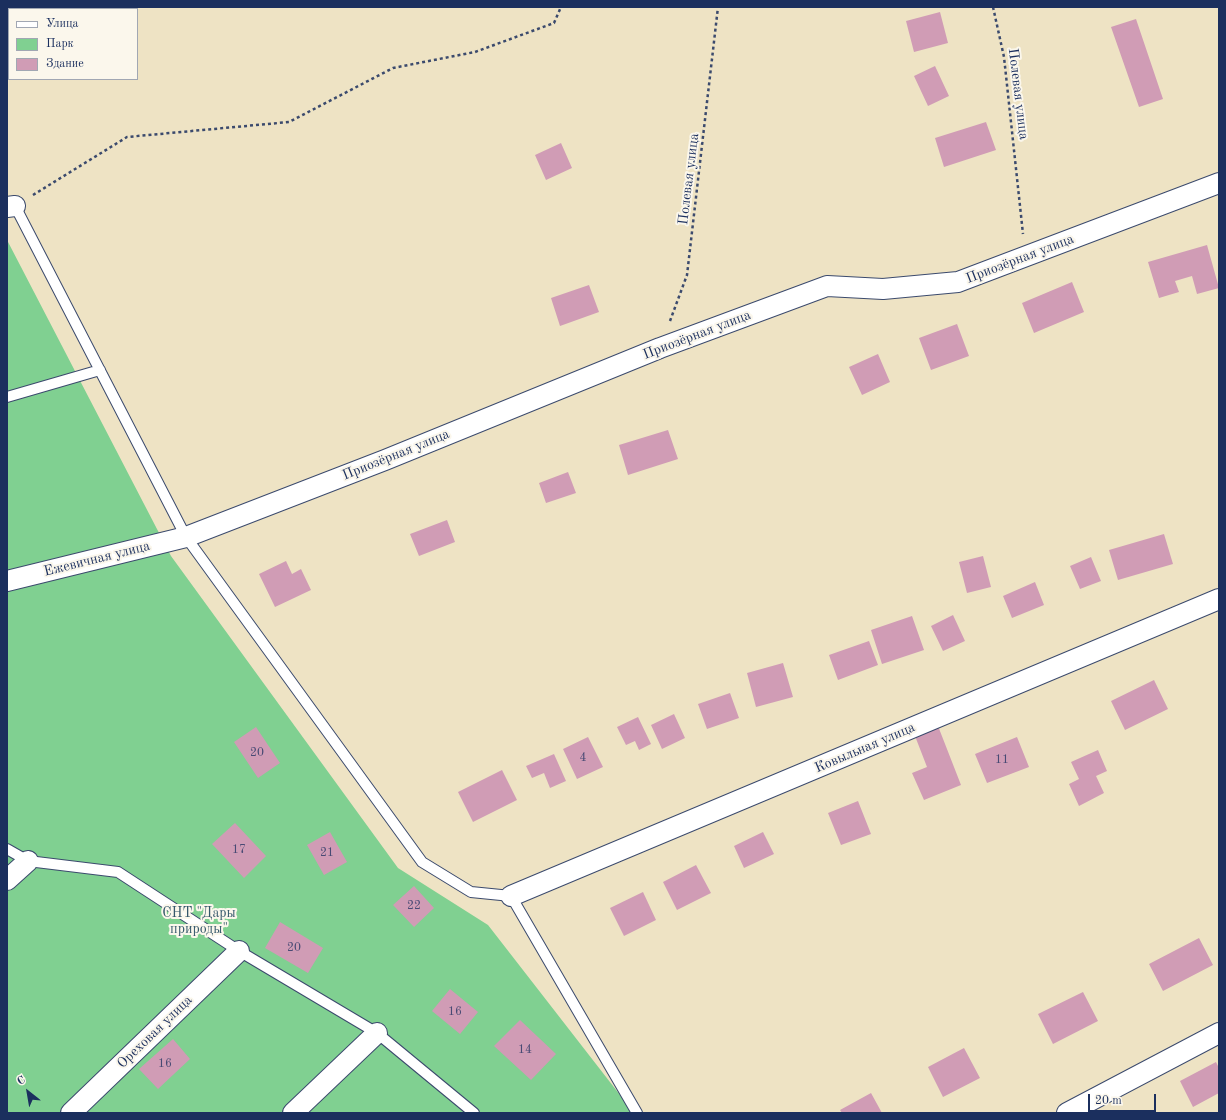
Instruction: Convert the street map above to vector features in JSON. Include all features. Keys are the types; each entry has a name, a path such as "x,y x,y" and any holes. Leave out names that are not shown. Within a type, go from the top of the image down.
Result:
{"street":[{"name":"Приозёрная улица","path":"186,538 385,460 660,348 827,286 883,289 958,282 1219,183"},
{"name":"Ежевичная улица","path":"7,581 186,538"},
{"name":"Ковыльная улица","path":"511,896 1219,599"},
{"path":"7,880 28,861"},
{"name":"Ореховая улица","path":"71,1113 239,951"},
{"path":"293,1113 377,1033"},
{"path":"1067,1113 1219,1033"}],"lane":[{"path":"11,207 100,370 186,538 422,862 471,892 511,896 637,1113"},
{"path":"7,397 100,370"},
{"path":"7,849 28,861 118,872 239,951 377,1033 474,1113"}],"path":[{"path":"11,207 126,137 289,122 393,68 475,52 554,23 561,7"},
{"name":"Полевая улица","path":"660,348 687,275 718,7"},
{"name":"Полевая улица","path":"993,7 1004,56 1025,257"}],"green space":[{"name":"СНТ \"Дары природы\"","path":"7,240 171,556 398,868 488,925 634,1113 7,1113"}],"building":[{"path":"940,12 948,43 914,52 906,21"},
{"path":"1136,19 1163,99 1139,107 1111,27"},
{"path":"935,66 949,96 928,106 914,76"},
{"path":"986,122 996,150 944,167 935,138"},
{"path":"561,143 572,168 546,180 535,155"},
{"path":"1207,245 1219,288 1197,294 1192,276 1175,281 1179,292 1159,298 1148,262"},
{"path":"1072,282 1084,312 1034,333 1022,303"},
{"path":"589,285 599,312 560,326 551,298"},
{"path":"957,324 969,356 931,370 919,338"},
{"path":"878,354 890,382 862,395 849,367"},
{"path":"668,430 678,459 628,475 619,445"},
{"path":"568,472 576,493 546,503 539,483"},
{"path":"447,520 455,542 419,556 410,534"},
{"path":"1164,534 1173,564 1118,580 1109,550"},
{"path":"983,556 991,587 967,593 959,562"},
{"path":"1091,557 1101,581 1080,589 1070,566"},
{"path":"286,561 292,574 301,569 311,590 275,607 259,574"},
{"path":"1035,582 1044,605 1012,618 1003,596"},
{"path":"953,615 965,641 943,651 931,626"},
{"path":"912,616 924,650 882,664 871,630"},
{"path":"869,641 878,665 838,680 829,655"},
{"path":"783,663 793,697 756,707 747,673"},
{"path":"1154,680 1168,709 1125,730 1111,701"},
{"path":"730,693 739,718 707,729 698,704"},
{"path":"674,714 685,738 662,749 651,725"},
{"path":"638,717 651,744 639,750 635,741 626,745 617,727"},
{"path":"938,726 961,785 924,800 912,773 927,767 915,736"},
{"path":"256,727 280,763 258,778 234,742"},
{"path":"588,737 603,767 577,779 563,749"},
{"path":"1017,737 1029,767 987,783 975,754"},
{"path":"1098,750 1107,771 1096,776 1104,793 1079,806 1069,784 1079,779 1071,762"},
{"path":"554,754 566,781 550,788 544,773 532,778 526,766"},
{"path":"502,770 517,800 473,822 458,792"},
{"path":"858,801 871,834 841,845 828,813"},
{"path":"235,823 266,856 244,878 212,844"},
{"path":"330,832 347,862 324,875 307,845"},
{"path":"763,832 774,854 744,868 734,846"},
{"path":"696,865 711,893 677,910 663,882"},
{"path":"414,886 434,908 414,927 393,905"},
{"path":"643,892 656,920 624,936 610,908"},
{"path":"280,922 323,948 308,973 265,948"},
{"path":"1199,938 1213,965 1163,991 1149,964"},
{"path":"450,989 478,1012 460,1034 432,1011"},
{"path":"1083,992 1098,1021 1053,1044 1038,1014"},
{"path":"520,1020 556,1054 531,1080 494,1046"},
{"path":"173,1039 190,1059 158,1089 139,1069"},
{"path":"964,1048 980,1078 943,1097 928,1067"},
{"path":"1216,1062 1219,1068 1219,1093 1193,1107 1180,1081"},
{"path":"871,1093 882,1113 842,1113 840,1110"}]}
